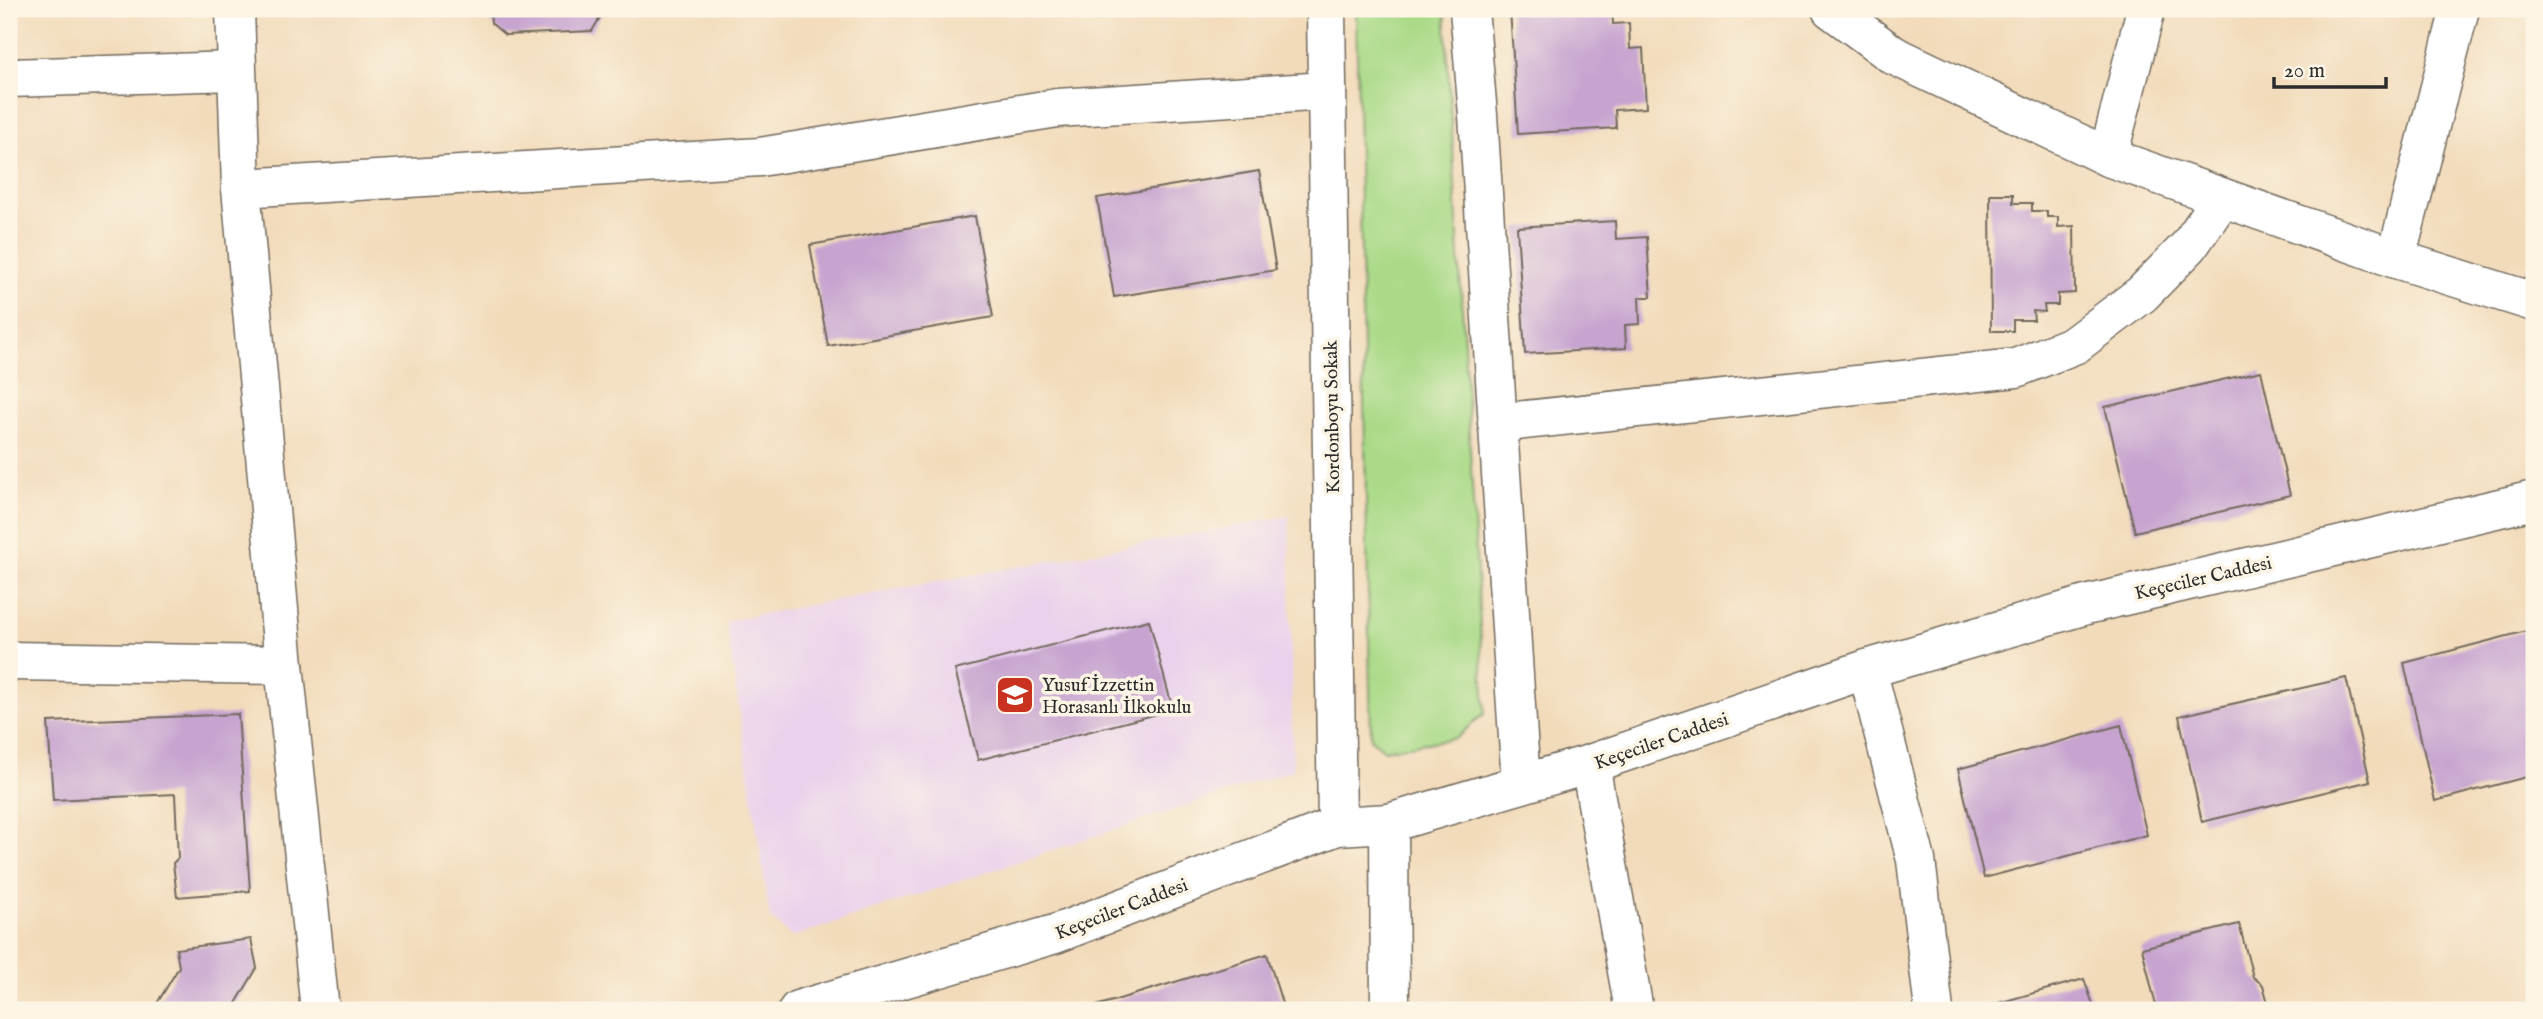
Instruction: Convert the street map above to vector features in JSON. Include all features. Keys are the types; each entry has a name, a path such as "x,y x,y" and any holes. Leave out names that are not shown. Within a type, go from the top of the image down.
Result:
{"street":[{"path":"235,9 240,188 284,665 320,1010"},
{"name":"Kordonboyu Sokak","path":"1326,9 1336,826"},
{"path":"1469,9 1521,784"},
{"path":"1831,9 1893,55 2108,157 2396,259 2534,302"},
{"path":"2108,157 2146,9"},
{"path":"2396,259 2460,9"},
{"path":"9,79 235,71"},
{"path":"240,188 760,157 1057,107 1327,91"},
{"path":"1497,423 2016,368 2076,344 2142,294 2189,246 2222,198"},
{"name":"Keçeciler Caddesi","path":"798,1010 1055,934 1336,826 1389,823 1590,764 1867,669 2086,605 2534,500"},
{"path":"9,661 284,665"},
{"path":"1867,669 1916,860 1934,1010"},
{"path":"1590,764 1634,1010"},
{"path":"1389,823 1391,1010"}],"shaded area":[{"name":"Yusuf İzzettin Horasanlı İlkokulu","path":"1289,516 1293,770 792,937 770,918 726,621"}],"green space":[{"path":"1356,9 1445,9 1485,713 1456,738 1385,750 1371,739"}],"building":[{"path":"490,9 605,9 592,31 505,35 491,23"},
{"path":"1510,9 1612,9 1613,24 1629,23 1630,49 1643,48 1646,108 1615,110 1616,128 1518,134"},
{"path":"1259,171 1276,270 1114,297 1097,198"},
{"path":"1990,194 2013,194 2013,203 2032,203 2032,211 2047,211 2047,217 2058,217 2058,227 2074,226 2075,293 2058,294 2058,305 2044,305 2045,312 2033,311 2034,320 2013,320 2013,331 1991,331"},
{"path":"975,216 993,317 828,346 810,245"},
{"path":"1615,221 1616,239 1647,237 1651,297 1639,297 1640,324 1625,325 1626,348 1525,354 1517,227"},
{"path":"2261,371 2290,495 2135,532 2105,407"},
{"path":"1149,620 1173,710 978,760 955,670"},
{"path":"2534,629 2534,775 2435,801 2404,663"},
{"path":"2346,678 2370,781 2202,822 2179,716"},
{"path":"238,714 250,891 177,897 173,863 178,858 175,794 53,800 48,722"},
{"path":"2121,725 2147,835 1984,878 1958,769"},
{"path":"2239,924 2253,977 2263,985 2270,1010 2151,1010 2156,1006 2142,948"},
{"path":"251,939 257,968 232,1010 153,1010 179,967 176,949"},
{"path":"1267,954 1284,1010 1094,1010 1093,1007"},
{"path":"2084,979 2095,1010 1992,1010 1991,1005"}],"place":[{"name":"Yusuf İzzettin Horasanlı İlkokulu","path":"1015,695"}]}
